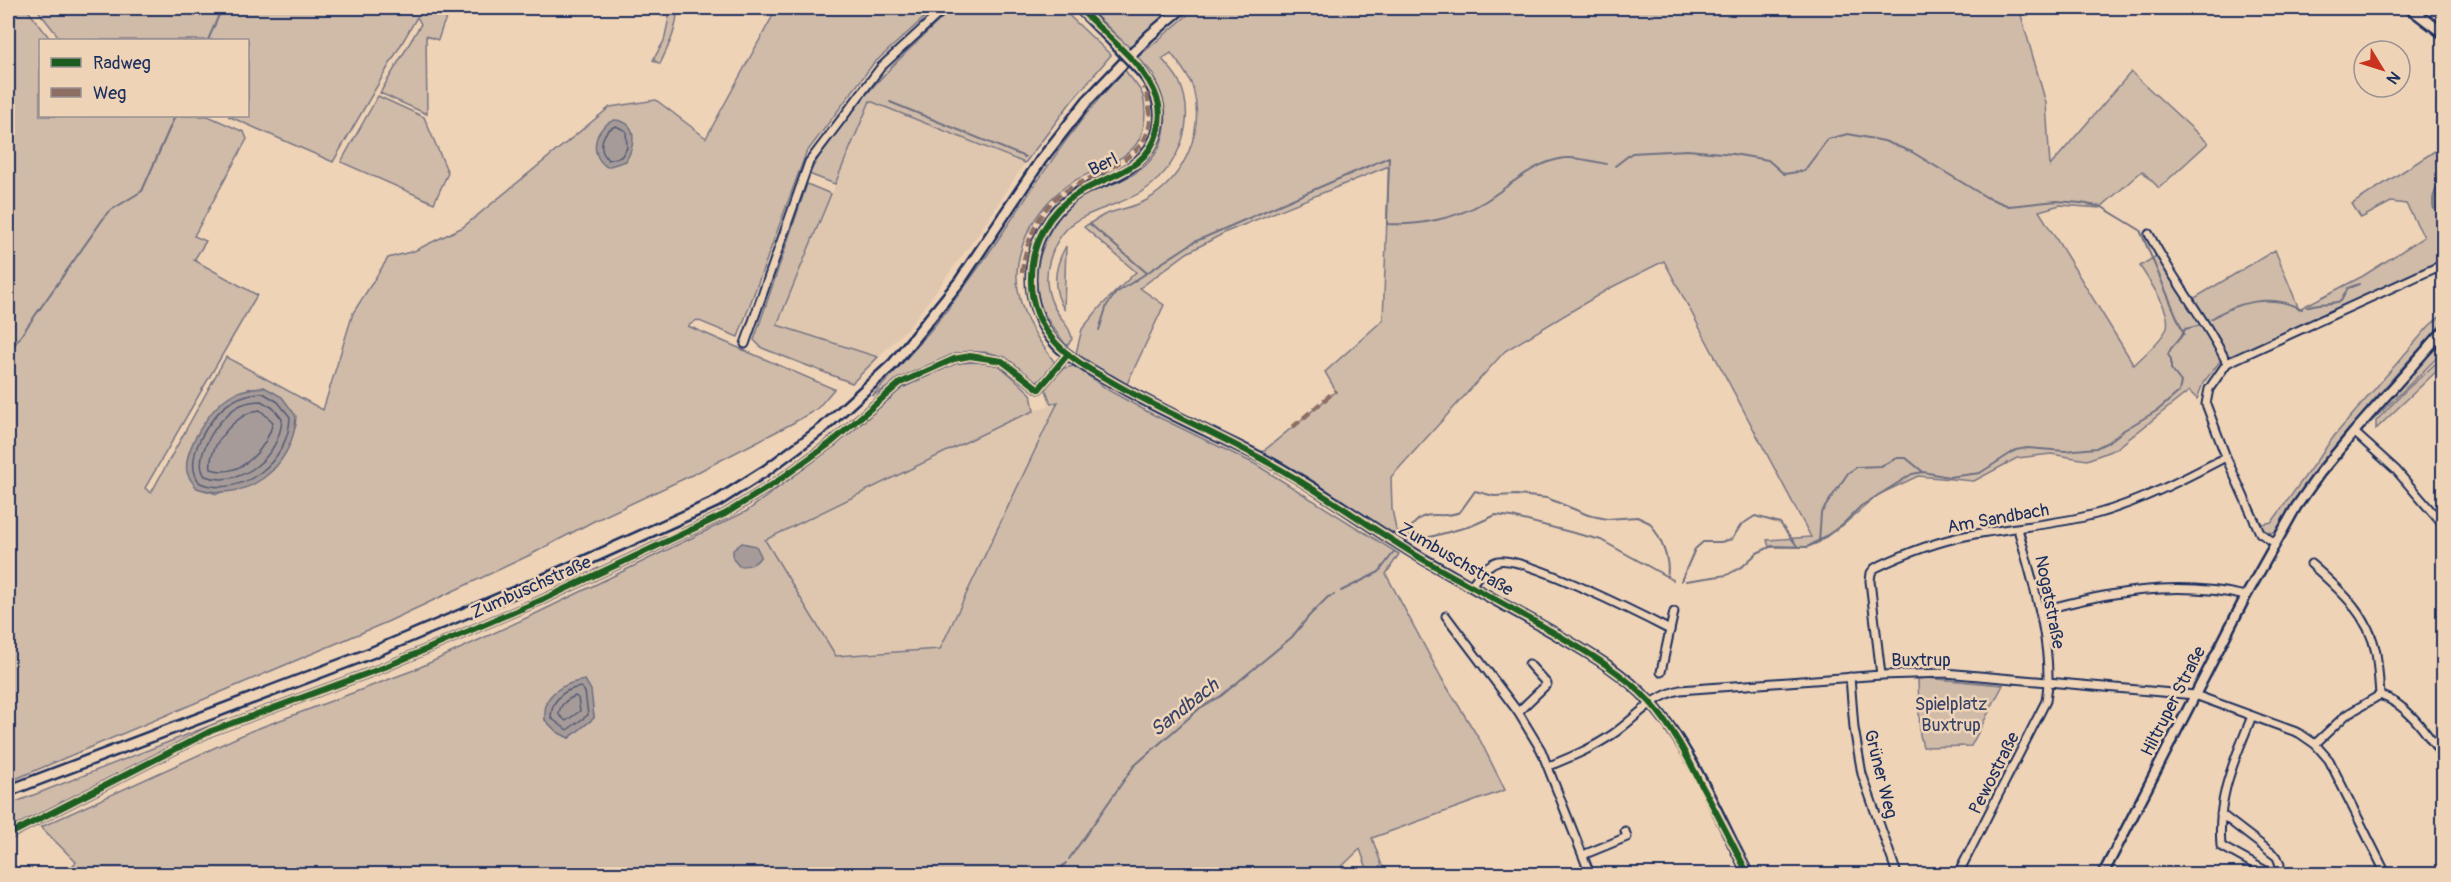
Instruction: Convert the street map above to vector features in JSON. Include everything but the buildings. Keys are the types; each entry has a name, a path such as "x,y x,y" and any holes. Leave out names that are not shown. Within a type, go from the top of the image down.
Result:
{"main road":[{"path":"8,791 382,648 534,584 705,507 765,471 823,428 893,364 960,281 1041,160 1087,101 1149,36 1182,8"},
{"path":"2410,8 2444,34"}],"street":[{"path":"745,344 809,162 881,67 945,8"},
{"name":"Berl","path":"1068,354 1048,333 1034,305 1031,288 1033,257 1045,226 1058,209 1076,194 1132,167 1151,148 1158,128 1160,109 1154,90 1142,73 1079,8"},
{"path":"2149,234 2162,258 2214,336 2227,363"},
{"path":"2276,543 2260,533 2226,457 2206,404 2208,389 2227,363 2444,264"},
{"name":"Hiltruper Straße","path":"2103,874 2246,596 2313,483 2354,432 2444,330"},
{"name":"Zumbuschstraße","path":"8,835 211,731 406,658 544,599 725,514 775,483 832,442 900,383 954,359 970,356 1002,361 1039,389 1068,354 1099,375 1166,413 1258,456 1288,473 1404,548 1599,660 1620,675 1650,702 1684,750 1745,874"},
{"path":"2354,432 2396,470 2444,526"},
{"name":"Am Sandbach","path":"1881,675 1870,581 1870,573 1875,568 1953,540 2097,514 2137,501 2226,457"},
{"name":"Nogatstraße","path":"2018,529 2040,611 2049,682"},
{"path":"1471,585 1492,564 1507,561 1599,595 1670,630"},
{"path":"2311,564 2344,593 2367,628 2376,653 2380,695"},
{"path":"2040,611 2106,594 2169,588 2223,591 2246,596"},
{"path":"1661,672 1674,612"},
{"path":"1446,616 1472,644 1518,711 1549,766 1590,874"},
{"path":"1518,711 1546,684 1528,664"},
{"name":"Buxtrup","path":"1549,766 1590,748 1614,733 1650,702 1666,693 1850,677 1945,673 2194,695 2299,734 2315,744"},
{"name":"Grüner Weg","path":"1850,677 1854,728 1862,774 1897,874"},
{"name":"Pewostraße","path":"1958,874 2039,719 2046,701 2049,682"},
{"path":"2386,874 2329,760 2315,744 2346,715 2362,703 2380,695 2394,700 2408,712 2444,758"},
{"path":"2221,814 2277,857 2280,865 2278,870 2266,871 2221,846 2221,814 2223,792 2252,716"},
{"path":"1583,855 1627,837 1625,831"}],"shaded area":[{"path":"870,101 1025,163 979,233 910,326 878,357 777,326"},
{"path":"1059,401 940,649 836,656 765,540 1007,422"}],"green space":[{"path":"8,8 26,8 50,39 39,39 39,117 210,117 244,132 247,139 194,236 206,241 194,260 257,295 145,488 151,493 226,357 323,410 353,313 388,258 414,251 463,227 610,107 656,100 706,138 777,8 935,8 873,64 806,153 738,337 697,320 688,326 834,389 817,409 694,474 387,622 8,782","holes":["264,387 296,425 288,448 273,470 217,494 197,488 188,457 207,420 225,400 236,393"]},
{"path":"36,8 452,8 438,40 426,36 427,114 380,93 421,24 417,17 333,162 230,117 249,117 249,39 60,39"},
{"path":"671,8 677,8 676,23 660,64 653,60 664,41"},
{"path":"953,8 1061,8 1111,55 1071,102 1025,163 870,101 835,184 809,174 838,129 874,85"},
{"path":"1088,8 1173,8 1129,47"},
{"path":"1196,8 2019,8 2046,103 2050,166 2131,72 2208,143 2159,188 2142,171 2100,208 2060,205 2039,211 2134,365 2159,340 2168,323 2164,307 2140,266 2156,256 2178,289 2193,299 2275,250 2299,309 2363,276 2424,237 2406,204 2391,202 2361,218 2352,204 2438,149 2436,121 2443,112 2443,185 2438,191 2435,202 2444,234 2443,259 2230,358 2205,316 2201,319 2213,337 2221,360 2203,383 2197,399 2189,391 2116,449 2087,460 2051,454 2017,458 1974,481 1918,476 1878,495 1842,526 1807,547 1769,547 1767,540 1811,537 1664,261 1610,288 1505,351 1391,477 1392,509 1396,530 1411,536 1406,543 1260,454 1336,391 1325,372 1383,320 1389,166 1226,232 1187,253 1140,288 1164,305 1126,386 1076,353 1082,329 1101,306 1136,272 1084,227 1104,215 1147,200 1172,179 1189,152 1194,136 1196,104 1189,79 1171,53 1162,59 1179,81 1186,111 1182,141 1176,155 1158,179 1146,189 1078,220 1057,242 1048,267 1047,283 1053,305 1071,333 1072,339 1067,346 1048,321 1040,304 1037,290 1039,260 1044,245 1059,218 1080,198 1140,170 1159,148 1164,135 1165,121 1161,92 1155,76 1138,57"},
{"path":"1125,70 1143,96 1145,117 1137,143 1120,158 1076,180 1056,194 1035,220 1021,250 1017,283 1020,299 1034,333 1055,363 1041,380 1033,381 1016,365 1004,358 988,353 971,352 936,362 872,396 918,345 975,273 1053,159 1087,113"},
{"path":"378,96 424,117 448,173 434,203 341,162"},
{"path":"807,184 831,194 777,325 878,357 852,383 762,348 754,340"},
{"path":"1066,246 1064,309 1057,293 1056,278 1059,262"},
{"path":"2443,314 2443,324 2398,372 2334,449 2278,530 2271,533 2262,530 2250,508 2253,507 2262,524 2272,522 2335,435 2429,326"},
{"path":"2443,335 2443,352 2369,424 2372,417"},
{"path":"2443,357 2443,365 2376,429 2376,421"},
{"path":"979,362 999,365 1031,394 1034,411 765,540 836,656 940,649 1058,402 1051,404 1045,387 1064,368 1074,366 1110,391 1148,412 1255,464 1399,554 1386,574 1442,679 1480,740 1505,790 1372,838 1385,874 1369,874 1360,849 1334,874 65,874 76,862 41,827 251,731 414,670 747,511 848,435 902,388 956,363","holes":["592,700 594,718 569,738 557,732 545,720 546,702"]},
{"name":"Spielplatz Buxtrup","path":"1918,679 2003,685 1971,746 1923,747 1920,735"},
{"path":"222,721 219,725 8,832 8,805"}],"water":[{"path":"615,120 628,125 633,135 633,142 626,161 607,167 597,155 596,141 602,128"},
{"path":"264,387 282,397 296,416 287,451 277,466 264,478 249,486 233,491 215,492 197,488 187,472 187,463 193,442 206,420 228,397 245,390"},
{"path":"742,543 756,546 761,556 757,561 739,566 733,559 733,550"},
{"path":"585,680 591,690 594,718 569,738 557,732 545,720 546,703 550,696 559,689"}],"waterway":[{"path":"208,39 222,8"},
{"path":"890,102 1025,157"},
{"path":"8,354 108,212 142,191 175,117"},
{"path":"1615,166 1632,153 1687,150 1768,160 1784,174 1804,171 1828,139 1848,134 1884,141 1912,152 1986,197 2009,206 2057,201 2081,203 2102,207 2140,230 2184,334"},
{"path":"1099,330 1107,305 1116,293 1194,242 1389,157 1387,224 1424,222 1450,217 1474,208 1532,169 1553,160 1575,158 1606,164"},
{"name":"Sandbach","path":"2434,209 2435,193 2444,180"},
{"path":"1090,224 1147,273"},
{"name":"Sandbach","path":"2307,307 2341,301 2348,288 2359,284"},
{"name":"Sandbach","path":"2211,319 2232,308 2255,302 2279,302 2302,309"},
{"name":"Sandbach","path":"1686,581 1727,575 1743,566 1757,553 1772,546 1807,547 1819,542 1844,523 1861,506 1912,474 1923,472 1949,477 1980,473 2016,450 2027,448 2065,451 2096,448 2158,410 2179,392 2181,382 2171,369 2169,351 2185,329 2202,325"},
{"name":"Sandbach","path":"1819,542 1821,513 1848,473 1857,467 1881,466 1897,458 1906,458 1922,471"},
{"name":"Sandbach","path":"1405,537 1412,526 1424,516 1451,515 1460,512 1475,491 1494,496 1517,495 1547,498 1588,515 1607,519 1637,517 1650,523 1664,549 1667,577"},
{"name":"Sandbach","path":"1402,540 1405,537 1430,537 1471,526 1496,515 1512,517 1601,540 1673,580"},
{"name":"Sandbach","path":"1681,581 1695,549 1703,542 1721,542 1732,539 1741,525 1755,516 1780,523 1797,546"},
{"name":"Sandbach","path":"1341,591 1379,572 1394,552"},
{"name":"Sandbach","path":"1069,859 1134,766 1200,708 1221,696 1292,637 1309,616 1328,597 1334,595"},
{"name":"Sandbach","path":"1054,874 1066,863"}],"marked path":[{"path":"1022,273 1033,232 1049,205 1069,189 1116,165 1141,144 1148,130 1150,113 1143,87"},
{"path":"1293,427 1336,390"}],"cycle path":[{"path":"1079,8 1123,50 1144,74 1157,98 1160,118 1153,144 1145,155 1125,170 1089,187 1067,201 1050,219 1038,241 1032,265 1032,296 1037,314 1051,337 1069,355 1090,369 1148,402 1242,448 1281,470 1424,560 1587,653 1626,680 1649,701 1672,731 1748,874"},
{"path":"8,835 211,731 385,667 544,599 725,514 775,483 832,442 900,383 954,359 970,356 1002,361 1039,389 1068,354"}]}
